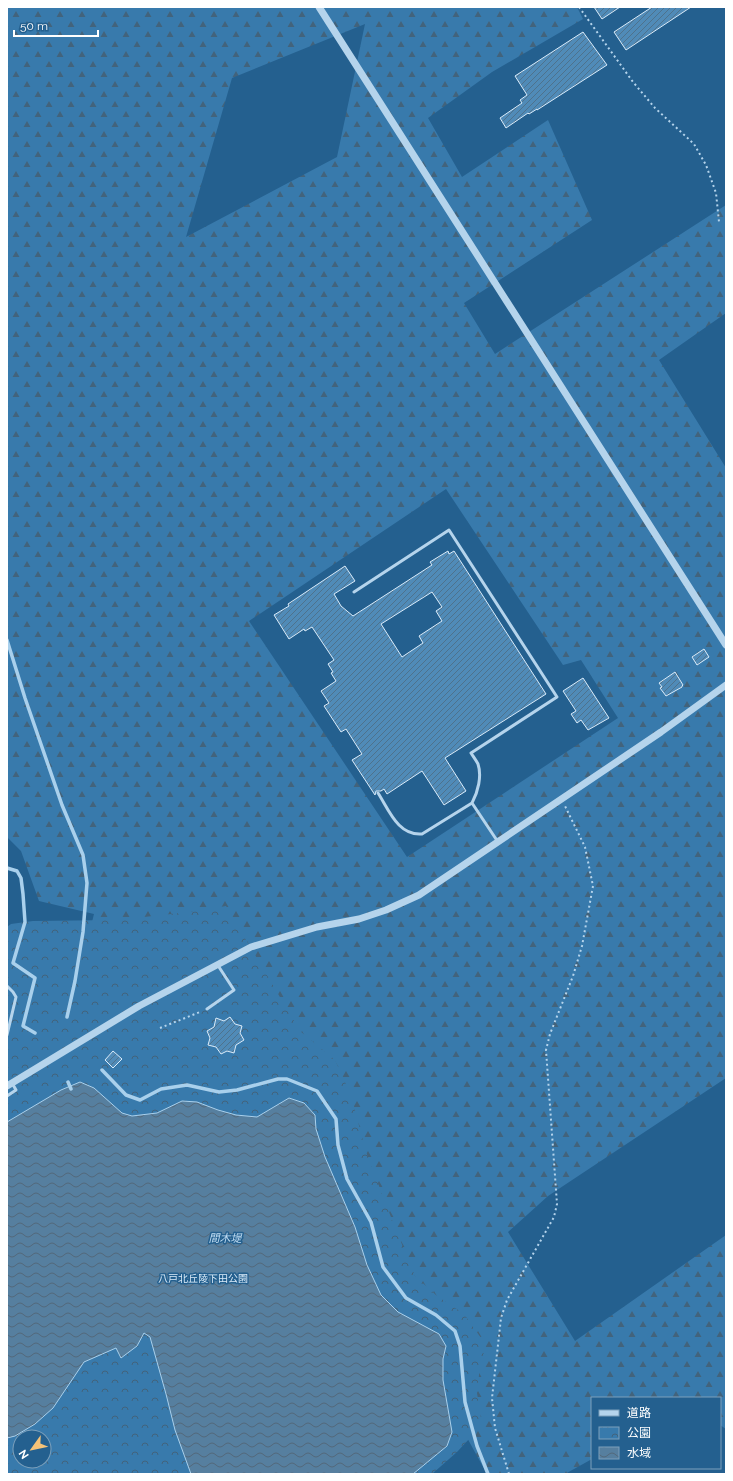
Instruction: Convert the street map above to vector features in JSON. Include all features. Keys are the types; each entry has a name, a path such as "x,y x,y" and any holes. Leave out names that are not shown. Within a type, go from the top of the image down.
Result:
{"street":[{"path":"319,7 726,645"},
{"path":"10,1085 139,1006 251,947 317,927 359,918 386,910 419,895 562,800 726,685"}],"lane":[{"path":"354,592 450,530 557,697 471,752 478,765 478,793 472,803 422,834 415,835 406,832 400,827 378,793"},
{"path":"472,803 498,842"},
{"path":"207,1009 234,990 218,964"},
{"path":"7,986 16,997 7,1035"},
{"path":"7,1096 16,1090 10,1085"}],"path":[{"path":"579,7 646,98 694,144 706,165 716,193 719,222"},
{"path":"509,1474 495,1428 492,1398 501,1318 507,1300 554,1217 557,1204 546,1050 550,1034 574,976 582,946 593,886 585,847 562,800"},
{"path":"160,1028 207,1009"}],"green space":[{"path":"7,7 577,7 583,19 492,72 428,118 462,177 548,120 592,220 464,303 495,354 726,205 726,313 659,360 726,468 726,1078 548,1196 508,1232 575,1341 726,1235 726,1429 721,1426 721,1397 591,1397 591,1460 565,1474 487,1474 465,1434 66,1028 94,914 39,901 21,851 7,837","holes":["365,24 337,157 186,237 232,78","446,489 563,665 581,660 618,718 407,857 249,621"]},
{"name":"間木堤","path":"226,906 300,1031 335,1060 351,1095 366,1152 415,1276 436,1295 464,1314 486,1345 480,1366 477,1393 482,1425 457,1452 432,1474 7,1474 7,927 11,924 33,921 117,920 198,911"}],"water":[{"name":"間木堤","path":"80,1082 94,1088 122,1113 132,1116 157,1113 182,1101 197,1102 236,1115 257,1117 289,1098 304,1103 315,1115 316,1129 325,1157 355,1227 367,1265 381,1295 398,1312 439,1334 446,1346 443,1359 443,1380 452,1432 447,1446 413,1474 191,1474 175,1430 150,1337 144,1333 137,1346 121,1358 116,1348 84,1362 53,1408 35,1424 27,1429 12,1429 12,1437 7,1438 7,1122 61,1090"}],"building":[{"path":"594,7 620,7 602,19"},
{"path":"652,7 691,7 626,50 614,32"},
{"path":"583,32 607,65 506,128 500,118 522,103 520,100 527,95 515,76"},
{"path":"448,551 449,554 454,551 546,694 445,758 466,791 444,805 422,771 387,794 384,789 381,791 376,791 375,795 352,760 362,754 346,729 341,732 324,706 329,703 321,691 336,681 328,664 334,660 312,627 305,631 304,629 289,639 274,615 345,566 355,581 334,594 341,606 353,616 432,565 430,562","holes":["432,592 442,607 436,611 442,621 419,636 423,643 402,657 381,624"]},
{"path":"704,649 709,657 697,665 692,657"},
{"path":"675,672 683,685 666,696 660,688 662,687 659,683"},
{"path":"583,678 609,718 588,730 581,720 577,723 571,714 576,711 563,691"},
{"path":"230,1017 235,1024 242,1026 240,1033 244,1040 236,1045 234,1053 227,1051 221,1054 216,1047 208,1045 210,1038 207,1031 214,1027 216,1018 224,1021"},
{"path":"113,1051 122,1059 113,1068 105,1060"}],"waterway":[{"path":"7,640 25,698 62,805 83,855 87,883 83,932 75,981 67,1017"},
{"path":"7,868 17,871 21,878 25,922 13,963 35,978 23,1026 35,1033"},
{"path":"102,1070 126,1095 140,1100 161,1089 187,1085 219,1092 237,1090 278,1079 287,1079 317,1091 336,1119 338,1145 347,1179 371,1222 383,1267 406,1298 436,1315 455,1331 460,1346 465,1402 477,1446 488,1474"},
{"path":"68,1082 71,1089"}],"park label":[{"name":"八戸北丘陵下田公園","path":"203,1278"}]}
